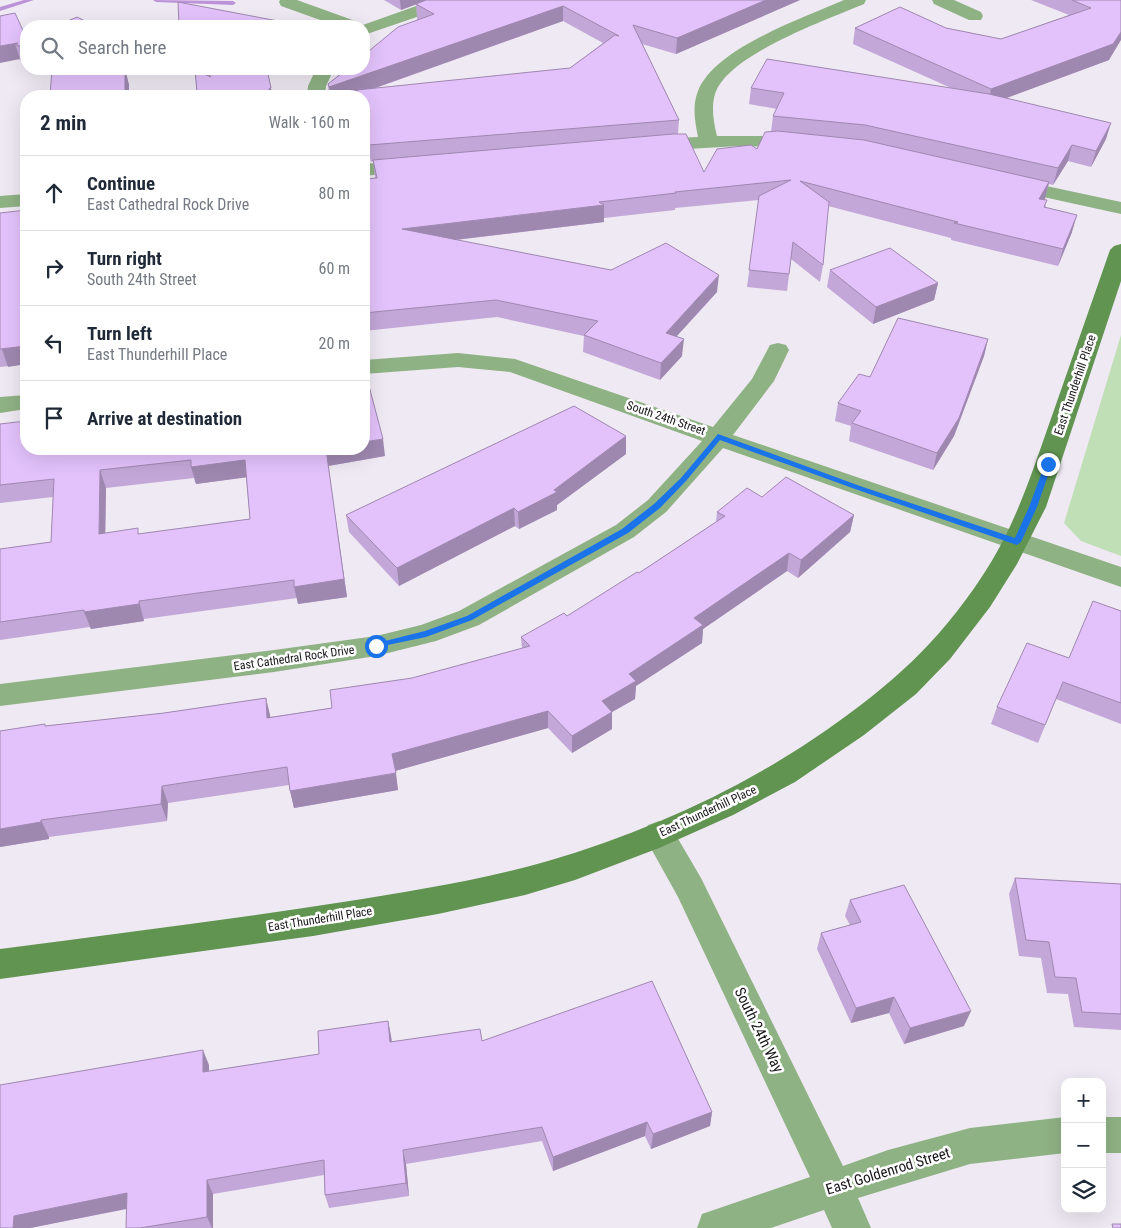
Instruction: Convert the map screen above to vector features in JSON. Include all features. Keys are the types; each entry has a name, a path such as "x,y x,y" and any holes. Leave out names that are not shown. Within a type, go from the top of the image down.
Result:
{"street":[{"path":"370,28 449,0"},
{"path":"709,141 704,125 703,109 705,96 710,84 721,71 735,59 754,48 858,0"},
{"path":"940,0 975,16"},
{"path":"287,2 336,20"},
{"path":"317,90 322,75"},
{"path":"632,146 709,141 776,140 818,143"},
{"path":"370,170 427,165"},
{"path":"994,180 1121,208"},
{"path":"0,202 20,200"},
{"name":"East Thunderhill Place","path":"0,964 292,924 502,886 590,861 659,834 734,801 795,767 861,721 898,692 938,654 964,624 987,592 1017,542 1033,507 1121,250"},
{"name":"East Cathedral Rock Drive","path":"0,695 274,662 376,646 426,634 470,618 625,531 657,506 684,480 762,381 778,350"},
{"name":"South 24th Street","path":"370,366 462,359 491,361 515,366 858,488 1121,577"},
{"path":"0,405 20,403"},
{"name":"South 24th Way","path":"659,834 690,888 852,1228"},
{"path":"1106,1135 1121,1134"},
{"name":"East Goldenrod Street","path":"716,1228 888,1169 970,1146 1061,1135"}],"green space":[{"path":"1121,335 1121,556 1081,541 1064,523"}],"building":[{"path":"426,0 766,0 677,38 633,25 679,120 370,145 370,90 357,90 570,68 615,35 619,36 563,6 370,73 370,50 398,27 434,14 416,4"},
{"path":"1072,0 1121,0 1121,32 1113,44 991,89 855,28 900,7 946,28 1001,39 1091,8"},
{"path":"178,2 273,20 179,20"},
{"path":"15,13 20,24 20,46 15,44 18,43 0,46 0,16"},
{"path":"77,17 83,20 70,20"},
{"path":"767,59 989,94 1111,123 1096,151 1072,145 1058,168 865,125 773,116 784,93 751,88"},
{"path":"52,75 125,75 125,90 50,90"},
{"path":"195,75 211,77 209,75 268,75 271,88 269,90 197,90"},
{"path":"339,75 364,75 329,87 328,84"},
{"path":"778,131 864,140 1049,182 1039,199 1047,200 1044,207 1077,215 1063,249 954,223 958,222 800,181 829,202 823,265 793,242 789,274 749,270 759,196 791,180 675,192 599,202 604,205 402,229 611,270 666,243 719,275 666,333 684,339 661,363 584,335 598,321 496,300 370,312 370,179 377,178 373,160 686,134 704,172 717,149 751,145 757,149 765,132"},
{"path":"20,211 20,347 0,349 0,213"},
{"path":"890,248 938,283 876,307 830,270"},
{"path":"898,318 988,339 959,418 937,453 852,423 861,411 838,403 859,374 870,377"},
{"path":"370,390 383,439 370,441"},
{"path":"574,406 626,436 554,490 557,492 518,512 514,508 397,568 346,515"},
{"path":"20,422 20,455 327,455 344,579 294,587 294,580 139,601 139,604 84,612 84,610 0,622 0,549 51,542 54,479 0,485 0,424","holes":["191,460 191,467 245,460 250,519 138,534 138,528 99,534 100,470"]},
{"path":"786,477 854,515 801,560 789,553 694,618 703,625 629,674 636,681 602,701 612,712 572,736 548,711 392,754 396,773 290,791 287,767 162,786 161,804 41,820 41,822 0,829 0,731 45,724 45,726 164,713 266,698 267,718 332,708 330,690 412,678 530,646 521,637 564,613 567,616 637,572 639,573 725,516 717,512 747,488 762,497"},
{"path":"1093,601 1121,611 1121,703 1063,682 1045,725 997,707 1027,643 1069,658"},
{"path":"1015,878 1121,884 1121,1014 1082,1012 1076,978 1055,977 1049,942 1026,940"},
{"path":"904,885 971,1011 910,1028 894,997 856,1008 821,933 861,922 850,900"},
{"path":"652,981 712,1112 653,1134 647,1122 553,1157 542,1127 403,1150 406,1183 325,1195 324,1160 207,1180 207,1217 140,1228 126,1228 127,1193 14,1216 13,1228 0,1228 0,1085 203,1050 203,1072 319,1054 318,1031 388,1021 390,1042 480,1029 482,1041"},
{"path":"1112,1224 1121,1224 1121,1228 1113,1228"}],"waterway":[{"path":"0,9 31,0"},
{"path":"156,0 233,3"}],"route":[{"path":"376,646 426,634 470,618 625,531 657,506 684,480 718,437 858,488 1017,542 1033,507 1048,464"}]}
